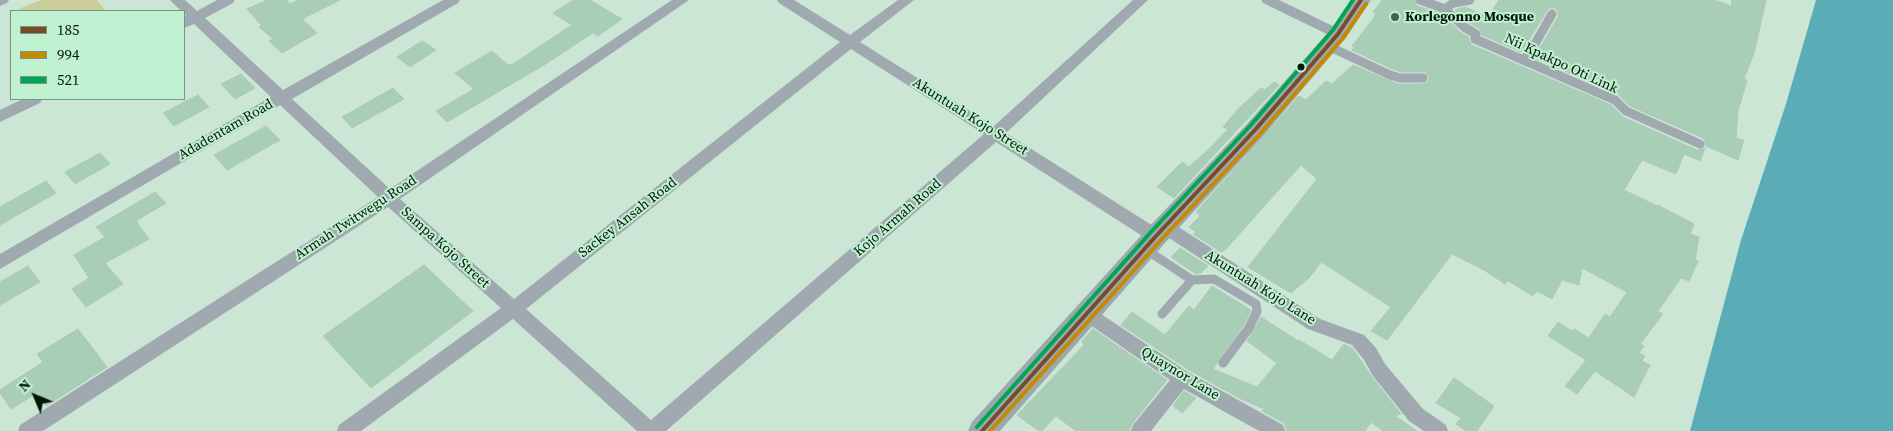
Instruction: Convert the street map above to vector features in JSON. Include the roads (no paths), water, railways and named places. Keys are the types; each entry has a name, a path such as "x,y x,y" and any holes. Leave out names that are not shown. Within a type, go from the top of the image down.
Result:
{"street":[{"path":"190,20 228,0"},
{"name":"Adadentam Road","path":"0,262 281,98 454,0"},
{"name":"Armah Twitwegu Road","path":"27,431 389,198 682,0"},
{"name":"Akuntuah Kojo Street","path":"784,0 996,133 1155,237"},
{"name":"Sackey Ansah Road","path":"346,431 513,309 850,42 907,0"},
{"name":"Kojo Armah Road","path":"651,431 996,133 1141,0"},
{"path":"1268,0 1333,40"},
{"path":"982,431 1086,313 1255,130 1333,40 1361,0"},
{"name":"Sampa Kojo Street","path":"190,20 281,98 389,198 651,431"},
{"path":"0,117 33,100"},
{"name":"Akuntuah Kojo Lane","path":"1155,237 1314,324 1358,340 1370,354 1379,370 1416,416 1439,431"},
{"name":"Quaynor Lane","path":"1086,313 1182,378 1276,431"},
{"path":"1140,431 1182,378"}],"lane":[{"name":"Nii Kpakpo Oti Link","path":"1420,0 1445,10 1464,27 1476,34 1475,39 1615,100 1626,111 1700,144"},
{"path":"1445,10 1452,3 1470,0"},
{"path":"1522,60 1528,56 1552,14"},
{"path":"1333,40 1390,75 1400,78 1423,78"},
{"path":"1155,237 1192,280 1214,279 1256,304 1257,311 1249,328 1223,363"},
{"path":"1162,314 1192,280"}],"water":[{"path":"1816,0 1893,0 1893,431 1690,431 1741,240 1786,104"}],"place":[{"name":"Korlegonno Mosque","path":"1395,17"}]}
